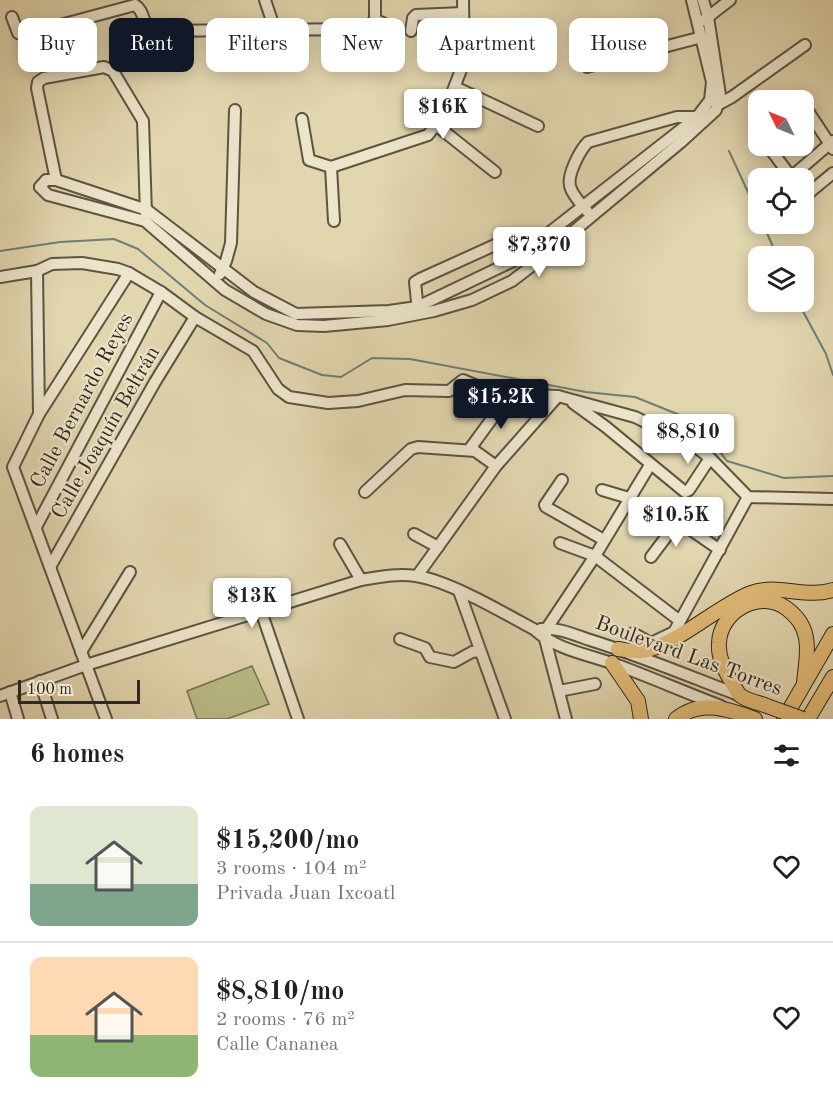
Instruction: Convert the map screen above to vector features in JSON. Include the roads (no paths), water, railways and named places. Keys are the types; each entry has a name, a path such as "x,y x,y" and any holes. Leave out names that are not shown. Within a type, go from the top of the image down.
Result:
{"main road":[{"path":"618,649 641,651 662,645 751,593 776,590 813,594 833,590"},
{"path":"741,696 723,668 718,642 722,628 730,615 742,606 755,602 770,601 783,606 795,615 803,627 807,640 804,683"},
{"path":"784,719 833,634"},
{"path":"612,663 638,701 641,719"},
{"path":"808,719 833,678"},
{"name":"Boulevard Las Torres","path":"741,696 802,719"},
{"path":"676,719 685,712 699,708 731,710"},
{"name":"Boulevard Las Torres","path":"731,710 755,719"}],"street":[{"path":"265,0 271,18"},
{"path":"375,0 375,18"},
{"path":"302,119 309,160 331,167 424,137 444,114 464,62 463,0"},
{"path":"692,0 704,21 702,37 712,82 714,102 716,110 533,265 512,281 472,300 418,311 324,326 297,325 244,303 215,282 146,215 48,195 35,187 46,180 56,180 146,215 254,292 298,315 418,311 524,254 714,102 720,95 704,21 703,0"},
{"path":"704,21 730,0"},
{"path":"12,17 18,33 23,35 135,5 140,8 147,28 152,31 206,31"},
{"path":"411,31 413,18 416,15 463,13"},
{"path":"668,46 702,37"},
{"path":"714,102 732,97 805,45"},
{"path":"56,180 37,88 38,82 44,78 109,68 143,121 146,215"},
{"path":"454,87 538,126"},
{"path":"215,282 223,269 231,243 235,110"},
{"path":"591,217 570,188 569,178 581,149 588,142 677,117 697,117"},
{"path":"803,168 832,145 814,119"},
{"path":"436,125 495,172"},
{"path":"331,167 334,221"},
{"path":"814,188 833,173"},
{"path":"418,311 415,282 506,240 512,239 533,265"},
{"path":"0,277 37,271 52,264 82,263 129,273 161,292 195,317 253,351 278,388 289,397 327,403 358,401 405,390 448,391 463,380 484,389 510,394 562,397 635,417 696,447 748,497 833,499"},
{"path":"37,271 39,414"},
{"path":"106,719 13,467 39,414 129,273"},
{"name":"Calle Bernardo Reyes","path":"36,527 161,292"},
{"name":"Calle Joaquín Beltrán","path":"50,567 155,382 195,317"},
{"path":"469,450 510,394"},
{"path":"562,397 606,427 685,492 689,490 710,458"},
{"path":"417,576 496,466 562,397"},
{"path":"606,427 617,411"},
{"path":"365,492 411,449 418,447 475,451 496,466"},
{"path":"566,719 546,634 650,465"},
{"path":"562,480 545,505 546,507 604,540"},
{"path":"602,490 629,498"},
{"path":"633,633 651,643 674,632 748,497"},
{"path":"651,558 678,521 720,550"},
{"path":"414,534 438,547"},
{"path":"560,543 595,556 680,621"},
{"path":"340,544 361,580"},
{"path":"81,652 130,572"},
{"path":"18,719 5,694 86,665 361,580 404,575 417,576 459,591 546,634"},
{"path":"459,591 505,719"},
{"path":"261,611 298,719"},
{"name":"Boulevard Las Torres","path":"546,634 561,632 618,649 741,696"},
{"name":"Boulevard Las Torres","path":"546,634 556,645 612,663 731,710"},
{"path":"400,639 425,648 430,657 454,662 472,651 480,651"},
{"path":"40,681 52,719"},
{"path":"559,691 595,684"}],"waterway":[{"path":"729,151 748,192"},
{"path":"767,234 773,246"},
{"path":"0,251 60,242 114,239 138,249 205,305 267,343 279,358 322,375 341,377 372,358 410,359 586,392 635,397 697,422 727,461 784,478 833,476"},
{"path":"803,312 826,354 833,375"}]}
